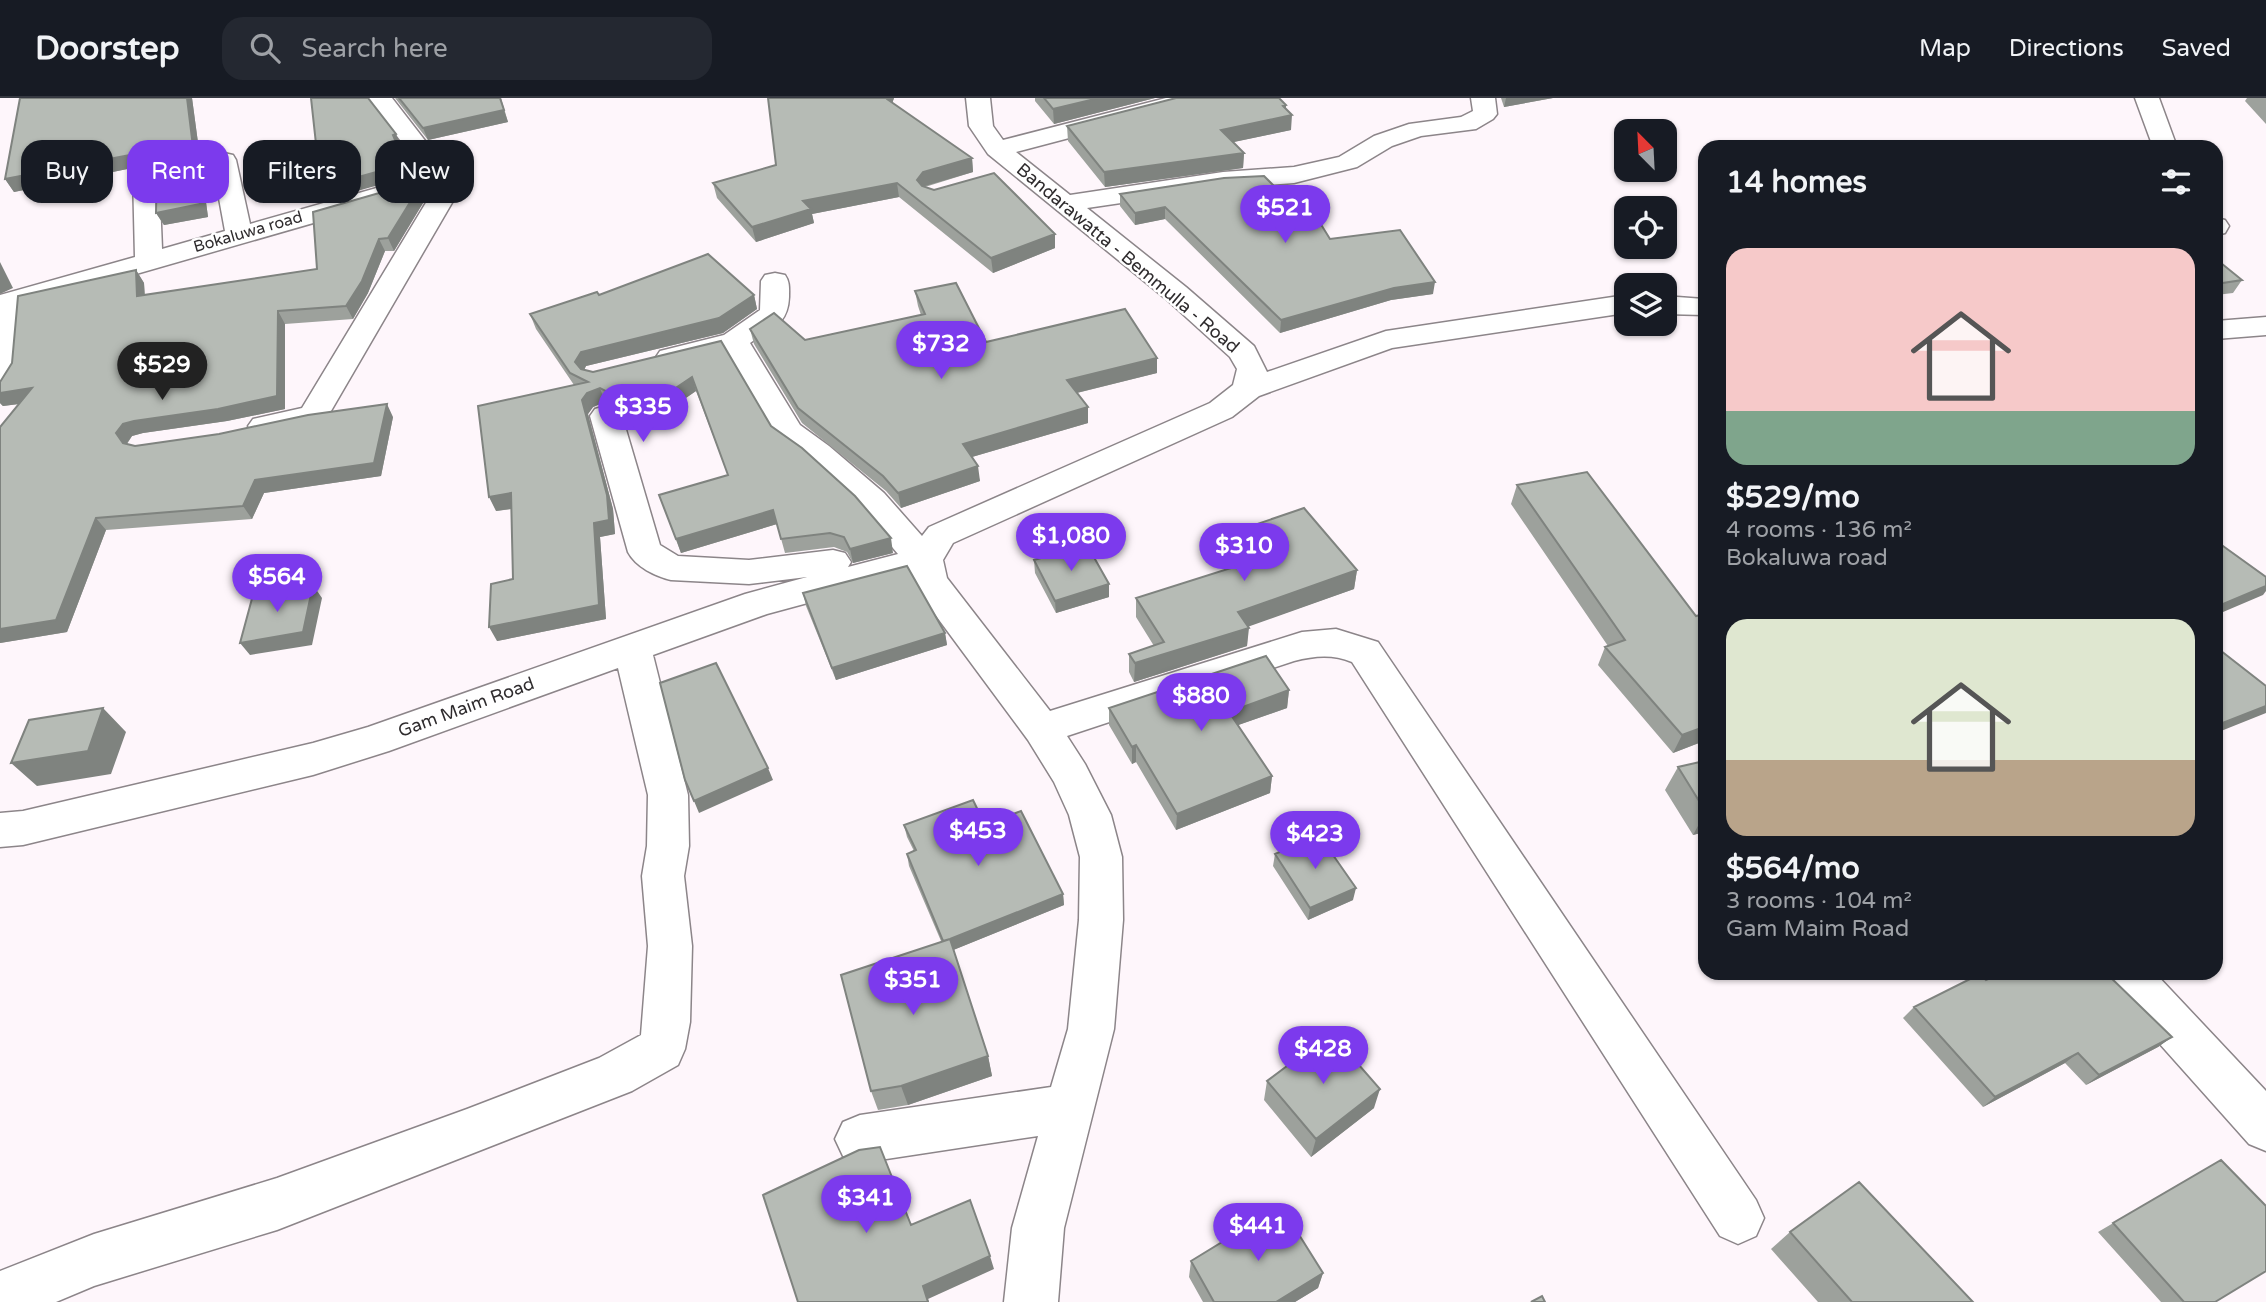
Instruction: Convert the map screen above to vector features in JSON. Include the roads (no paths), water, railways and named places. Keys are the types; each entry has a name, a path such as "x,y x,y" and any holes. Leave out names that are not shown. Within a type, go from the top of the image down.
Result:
{"street":[{"path":"380,98 398,125 412,140"},
{"name":"Bandarawatta - Bemmulla - Road","path":"978,98 981,126 1005,165 1063,204 1176,293 1243,352 1252,369 1248,389"},
{"path":"1005,165 1194,98"},
{"path":"1063,204 1223,180 1294,175 1321,169 1348,162 1383,141 1418,130 1467,124 1485,114 1483,98"},
{"path":"2147,98 2162,140"},
{"path":"229,185 239,234"},
{"name":"Bokaluwa road","path":"5,302 375,196"},
{"path":"147,203 149,262"},
{"path":"239,431 313,416 439,203"},
{"path":"639,365 734,341 774,313 775,281"},
{"path":"0,383 5,374 5,302"},
{"path":"606,415 645,552 671,568 749,572 824,565 915,549 1221,410 1248,389 1386,340 1614,306"},
{"path":"1677,306 1698,307"},
{"path":"2223,329 2266,326"},
{"path":"734,341 788,432 818,453 872,501 915,549 930,581 1042,729 1071,775 1090,814 1101,857 1101,920 1091,1028 1038,1228 1031,1302"},
{"name":"Gam Maim Road","path":"0,830 23,828 313,759 374,740 915,549"},
{"path":"1042,729 1250,660 1317,642 1340,641 1365,652 1738,1217"},
{"path":"0,1298 94,1260 277,1205 615,1075 661,1049 667,1022 670,946 663,876 668,846 668,795 632,647"},
{"path":"2131,980 2266,1127"},
{"path":"860,1139 1070,1108"}]}
